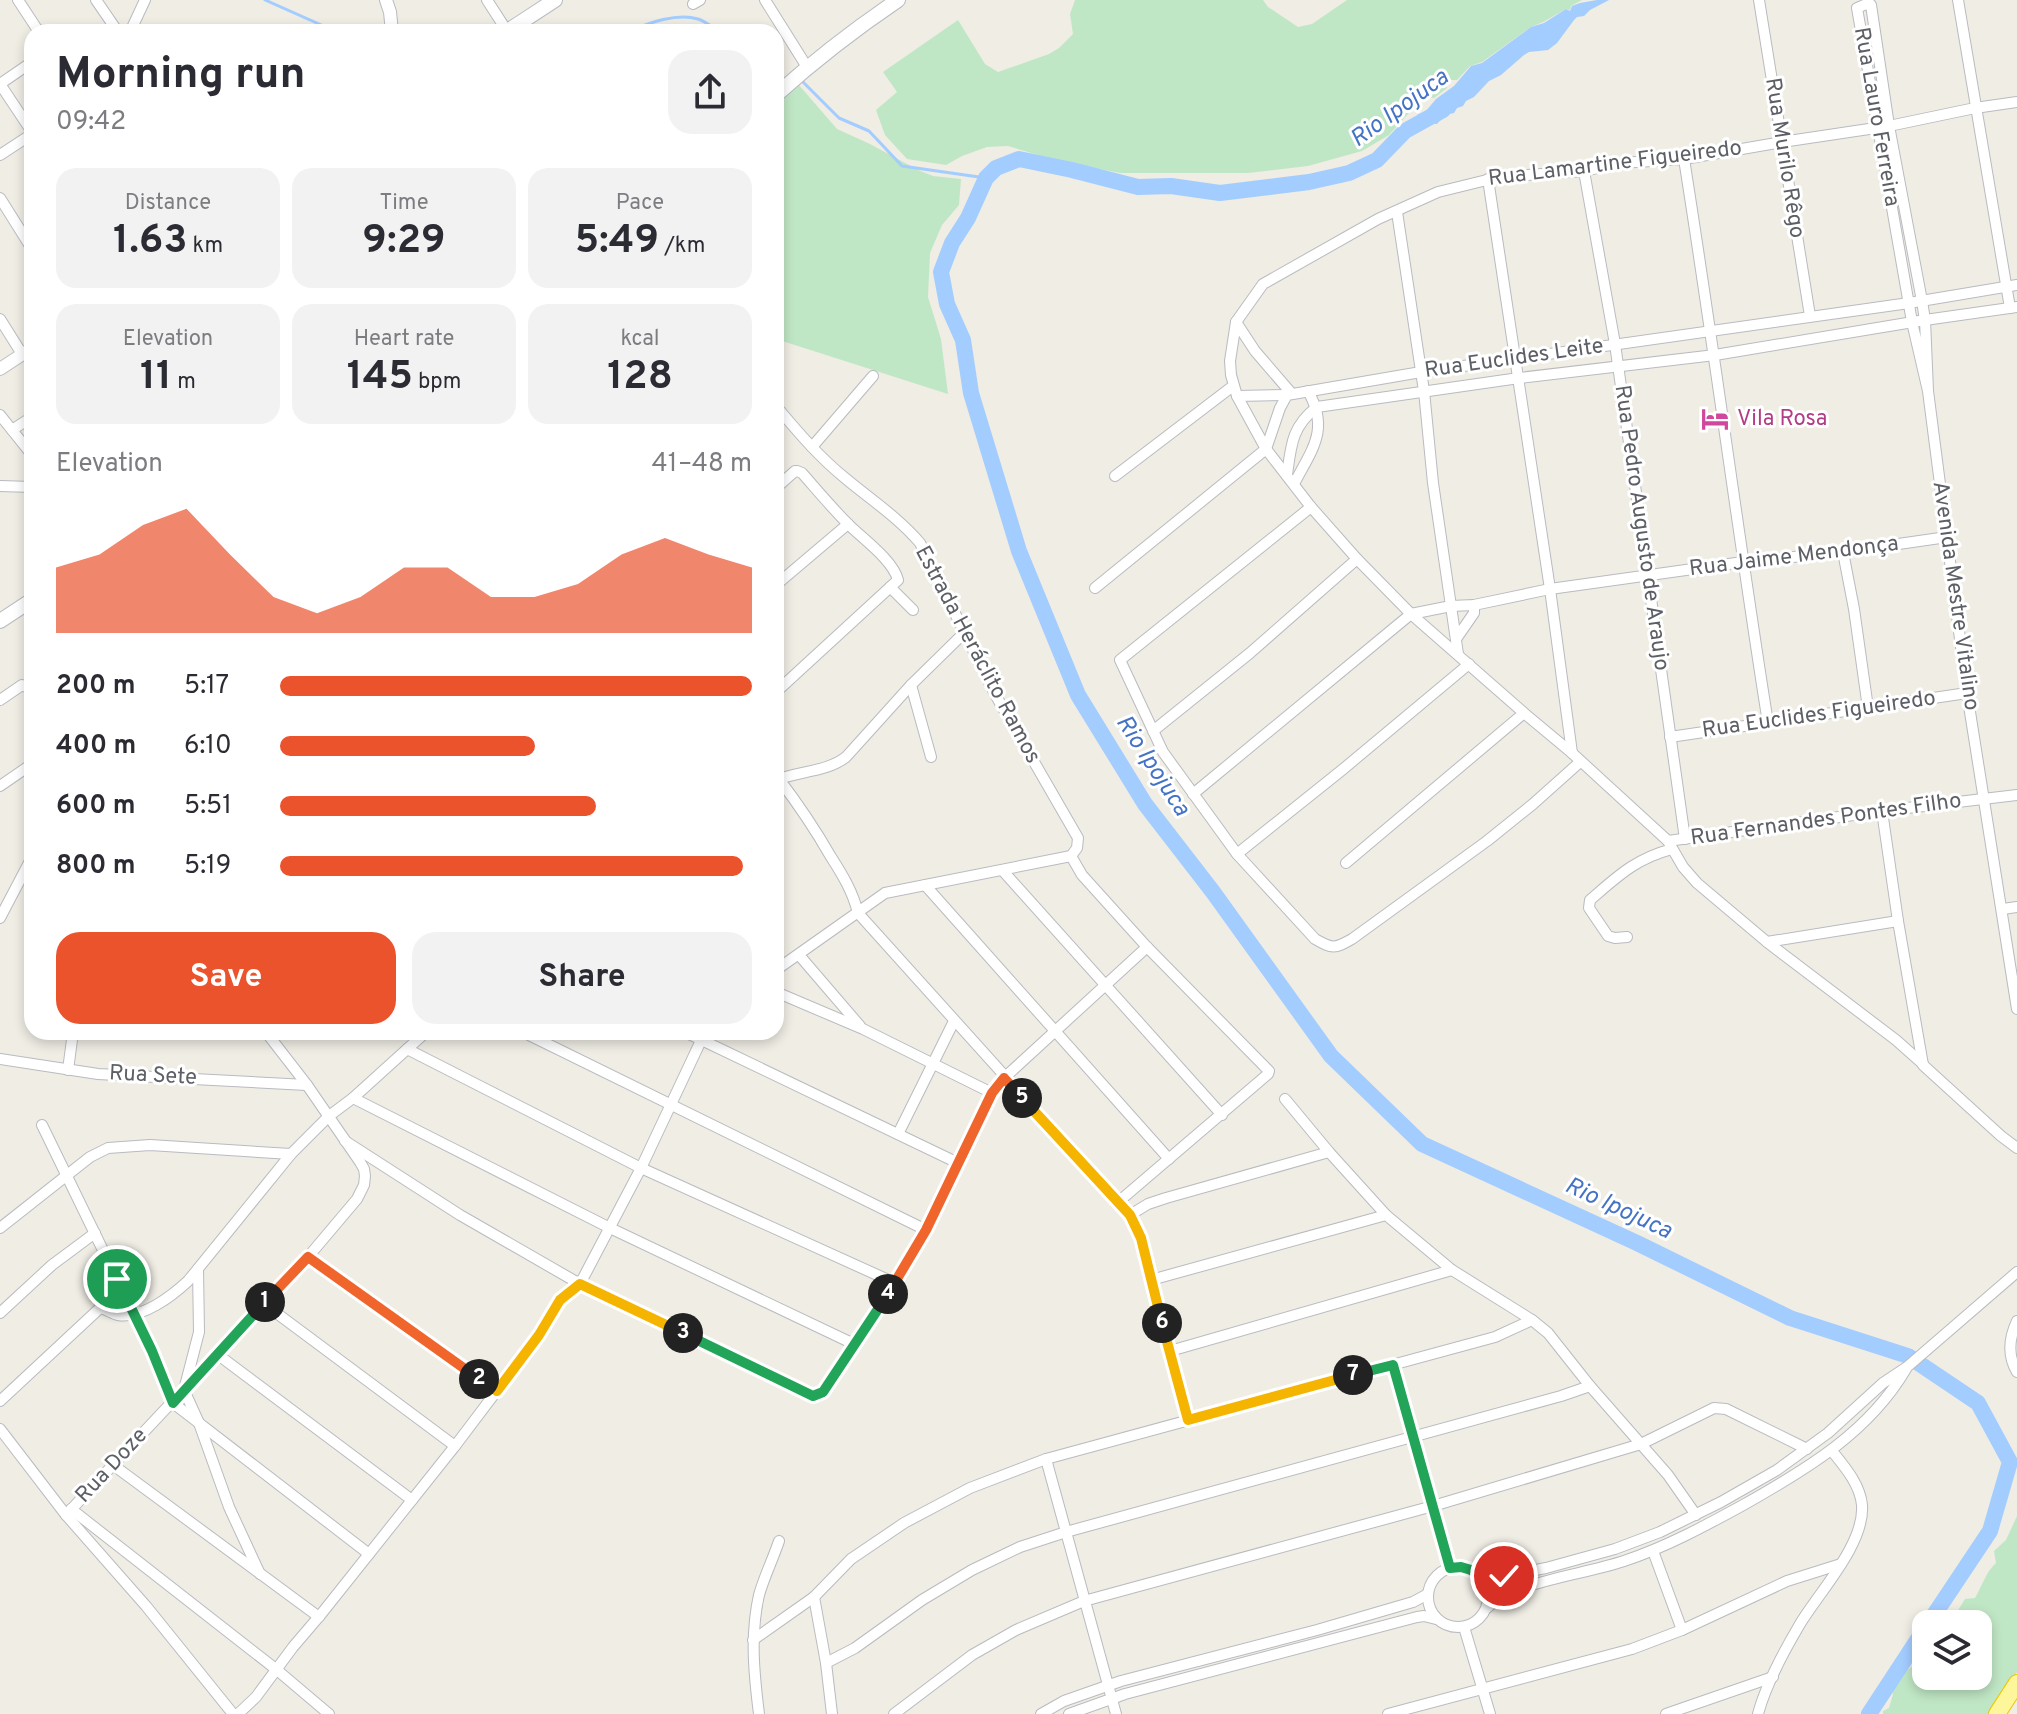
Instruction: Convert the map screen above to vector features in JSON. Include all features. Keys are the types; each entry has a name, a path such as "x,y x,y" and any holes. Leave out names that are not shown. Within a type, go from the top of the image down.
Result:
{"highway":[{"path":"1997,1714 2017,1683"}],"main road":[{"path":"519,24 555,0"},
{"path":"784,88 868,20 898,0"},
{"path":"0,621 24,605"}],"street":[{"path":"18,0 34,24"},
{"path":"96,0 112,24"},
{"path":"134,24 145,0"},
{"path":"386,0 391,24"},
{"path":"487,0 502,24"},
{"path":"765,0 780,24"},
{"name":"Rua Murilo Rêgo","path":"1759,0 1810,316"},
{"path":"1958,0 1975,108 2012,285 2013,308"},
{"name":"Rua Lauro Ferreira","path":"1912,322 1857,8 1870,3 1925,320"},
{"path":"784,30 807,67"},
{"path":"24,68 0,84 24,121"},
{"name":"Rua Lamartine Figueiredo","path":"1236,322 1263,284 1378,219 1438,192 1488,179 1584,171 1620,163 1684,159 2017,102"},
{"path":"0,155 24,138"},
{"path":"1684,159 1768,723"},
{"name":"Rua Pedro Augusto de Araujo","path":"1584,171 1615,344 1685,839"},
{"path":"1488,179 1576,758"},
{"path":"0,198 24,236"},
{"path":"1397,212 1458,654"},
{"path":"1899,247 1911,245"},
{"name":"Rua Euclides Leite","path":"1235,391 1290,394 1421,372 1909,303 2012,285"},
{"name":"Rua Euclides Leite","path":"1317,407 1618,365 1715,355 2013,308"},
{"path":"0,319 24,347"},
{"name":"Avenida Mestre Vitalino","path":"1925,320 1928,391 1967,693 2017,1009"},
{"path":"1236,322 1230,361 1235,391 1266,449 1357,559 1411,614 1670,845 1697,883 1767,942 1896,1040 2017,1148"},
{"path":"1095,588 1266,449 1280,408 1290,394 1236,322"},
{"name":"Avenida Mestre Vitalino","path":"1912,322 1928,391"},
{"path":"0,369 24,353"},
{"path":"812,447 873,376"},
{"path":"1115,476 1235,391"},
{"path":"1290,479 1317,440 1317,407 1308,391"},
{"path":"1290,479 1295,431 1307,414 1317,407"},
{"path":"0,415 24,445"},
{"name":"Estrada Heráclito Ramos","path":"784,415 843,477 920,543 996,696 1078,838 1077,848 1071,856"},
{"path":"12,430 24,422"},
{"path":"784,481 799,471 886,560 898,580 784,685"},
{"path":"0,486 24,487"},
{"path":"1311,507 1120,660 1163,752 1237,854 1315,939 1337,948 1377,922 1533,804 1576,758"},
{"path":"784,578 848,524"},
{"name":"Rua Jaime Mendonça","path":"1411,614 1550,589 1947,537"},
{"path":"1843,552 1868,708"},
{"path":"1153,731 1250,653 1357,559"},
{"path":"890,587 913,610"},
{"path":"1456,639 1474,613 1474,605"},
{"path":"1193,794 1411,614"},
{"path":"784,778 839,763 964,633"},
{"path":"1237,854 1469,664"},
{"path":"911,685 931,757"},
{"path":"0,700 24,686"},
{"name":"Rua Euclides Figueiredo","path":"1670,737 1967,693"},
{"path":"1346,863 1524,713"},
{"path":"0,786 24,770"},
{"path":"784,788 816,831 847,884 858,913 1130,1215 1141,1238 1188,1420"},
{"name":"Rua Fernandes Pontes Filho","path":"1627,937 1608,936 1589,908 1590,900 1632,865 1685,839 2017,795"},
{"path":"1882,811 1923,1065"},
{"path":"784,965 885,893 1071,856 1082,875 1147,947 1269,1071 1222,1115 1117,1203"},
{"path":"1003,871 1222,1115"},
{"path":"0,918 24,872"},
{"path":"925,885 1169,1159"},
{"path":"2003,909 2017,907"},
{"path":"1767,942 1898,921"},
{"path":"272,1040 345,1141 460,1215 580,1284 813,1396 823,1392 895,1283 926,1230 992,1093 1004,1078 1147,947"},
{"path":"799,955 863,1029"},
{"path":"784,995 863,1029 992,1093"},
{"path":"898,1134 954,1021"},
{"path":"68,1070 72,1040"},
{"path":"0,1401 100,1308 114,1314 133,1314 172,1296 198,1269 291,1154 329,1116 417,1040"},
{"path":"539,1040 926,1230"},
{"path":"0,1429 236,1714 256,1697 455,1446 539,1335 560,1300 580,1284 641,1168 700,1040"},
{"path":"710,1040 958,1163"},
{"path":"407,1049 641,1168 895,1283"},
{"name":"Rua Sete","path":"0,1059 68,1070 307,1085"},
{"path":"353,1098 610,1228 856,1345"},
{"path":"1285,1099 1386,1215 1452,1270 1548,1333 1668,1475 1696,1515"},
{"path":"42,1125 152,1351 173,1403 369,1554"},
{"name":"Rua Doze","path":"69,1512 308,1257 357,1199 364,1185 364,1169 345,1141"},
{"path":"0,1228 67,1174 108,1148 128,1145 291,1154"},
{"path":"1130,1215 1166,1198 1329,1152"},
{"path":"1151,1280 1386,1215"},
{"path":"0,1313 52,1265 95,1233"},
{"path":"308,1257 497,1391"},
{"path":"198,1269 199,1332 184,1390 229,1507 260,1574"},
{"path":"1170,1351 1452,1270"},
{"path":"1480,1576 1494,1578 1546,1568 1660,1532 1777,1470 1807,1449 2017,1272"},
{"path":"263,1303 455,1446"},
{"path":"753,1640 814,1597 851,1559 904,1523 970,1488 1046,1459 1495,1337 1532,1320"},
{"path":"2017,1321 2010,1341 2010,1354 2017,1372"},
{"path":"217,1354 412,1500"},
{"path":"1069,1714 1111,1699 1417,1617 1424,1616 1445,1625 1464,1627 1474,1623 1508,1592 1653,1551 1712,1522 1832,1451 1863,1424 1895,1388 1910,1364"},
{"path":"1393,1365 1450,1568"},
{"path":"826,1663 855,1648 922,1600 972,1570 1020,1547 1590,1386"},
{"path":"894,1714 972,1655 1016,1630 1084,1601 1433,1506 1641,1444 1714,1408 1726,1409 1807,1449"},
{"path":"1758,1714 1786,1648 1841,1564 1859,1527 1862,1505 1858,1490 1832,1451"},
{"path":"1046,1459 1116,1714"},
{"path":"113,1465 319,1617"},
{"path":"69,1512 277,1670 329,1714"},
{"path":"759,1714 753,1640 760,1593 779,1541"},
{"path":"1653,1551 1682,1630"},
{"path":"1388,1714 1632,1649 1682,1630 1787,1581 1841,1564"},
{"path":"1436,1619 1429,1607 1428,1594 1438,1575 1450,1568 1461,1567 1480,1576 1488,1594 1487,1608"},
{"path":"1041,1714 1064,1701 1107,1686 1372,1614 1413,1602 1428,1594"},
{"path":"814,1597 832,1714"},
{"path":"1464,1627 1490,1714"},
{"path":"1666,1714 1773,1677"}],"green space":[{"path":"1075,0 1263,0 1268,7 1298,27 1312,24 1347,0 1582,0 1571,6 1570,10 1566,9 1531,27 1482,62 1470,66 1457,80 1446,80 1447,88 1434,98 1427,98 1426,94 1389,135 1362,151 1308,166 1248,173 1120,173 1058,161 1008,146 987,147 946,165 907,159 885,135 876,110 897,92 883,72 958,20 985,64 998,72 1049,54 1073,34 1070,14"},
{"path":"798,84 837,129 918,170 933,176 961,179 959,205 942,225 930,253 928,297 941,339 948,394 784,342 784,95"},
{"path":"2017,1516 2017,1672 1991,1714 1883,1714 1889,1708 1893,1694 1890,1687 1912,1667 1912,1690 1992,1690 1992,1610 1958,1610 1965,1599 1975,1598 1996,1563 1994,1551 2006,1540"}],"water":[{"name":"Rio Ipojuca","path":"1609,0 1584,16 1577,17 1548,50 1524,55 1437,124 1417,115 1426,111 1454,86 1471,66 1482,63 1531,27 1566,9 1570,11 1572,6"}],"waterway":[{"path":"265,0 319,24"},
{"path":"648,24 681,17 707,24"},
{"path":"803,82 839,118 869,131 902,166 986,178"},
{"name":"Rio Ipojuca","path":"1443,110 1405,131 1377,160 1349,173 1309,182 1220,193 1171,186 1138,187 1019,159 996,168 986,178 968,218 952,243 941,272 947,304 963,340 971,393 1019,551 1078,695 1145,804 1213,892 1331,1056 1422,1144 1637,1243 1790,1318 1908,1356 1978,1403 2010,1462 1990,1531 1937,1610"},
{"name":"Rio Ipojuca","path":"1869,1714 1912,1648"}],"place":[{"name":"Vila Rosa","path":"1715,419"}],"route":[{"path":"117,1279 173,1403 308,1257 497,1391 539,1335 560,1300 580,1284 813,1396 819,1395 856,1345 926,1230 992,1093 1004,1078 1130,1215 1141,1238 1188,1420 1393,1365 1450,1568 1461,1567 1486,1578 1504,1576"}]}
